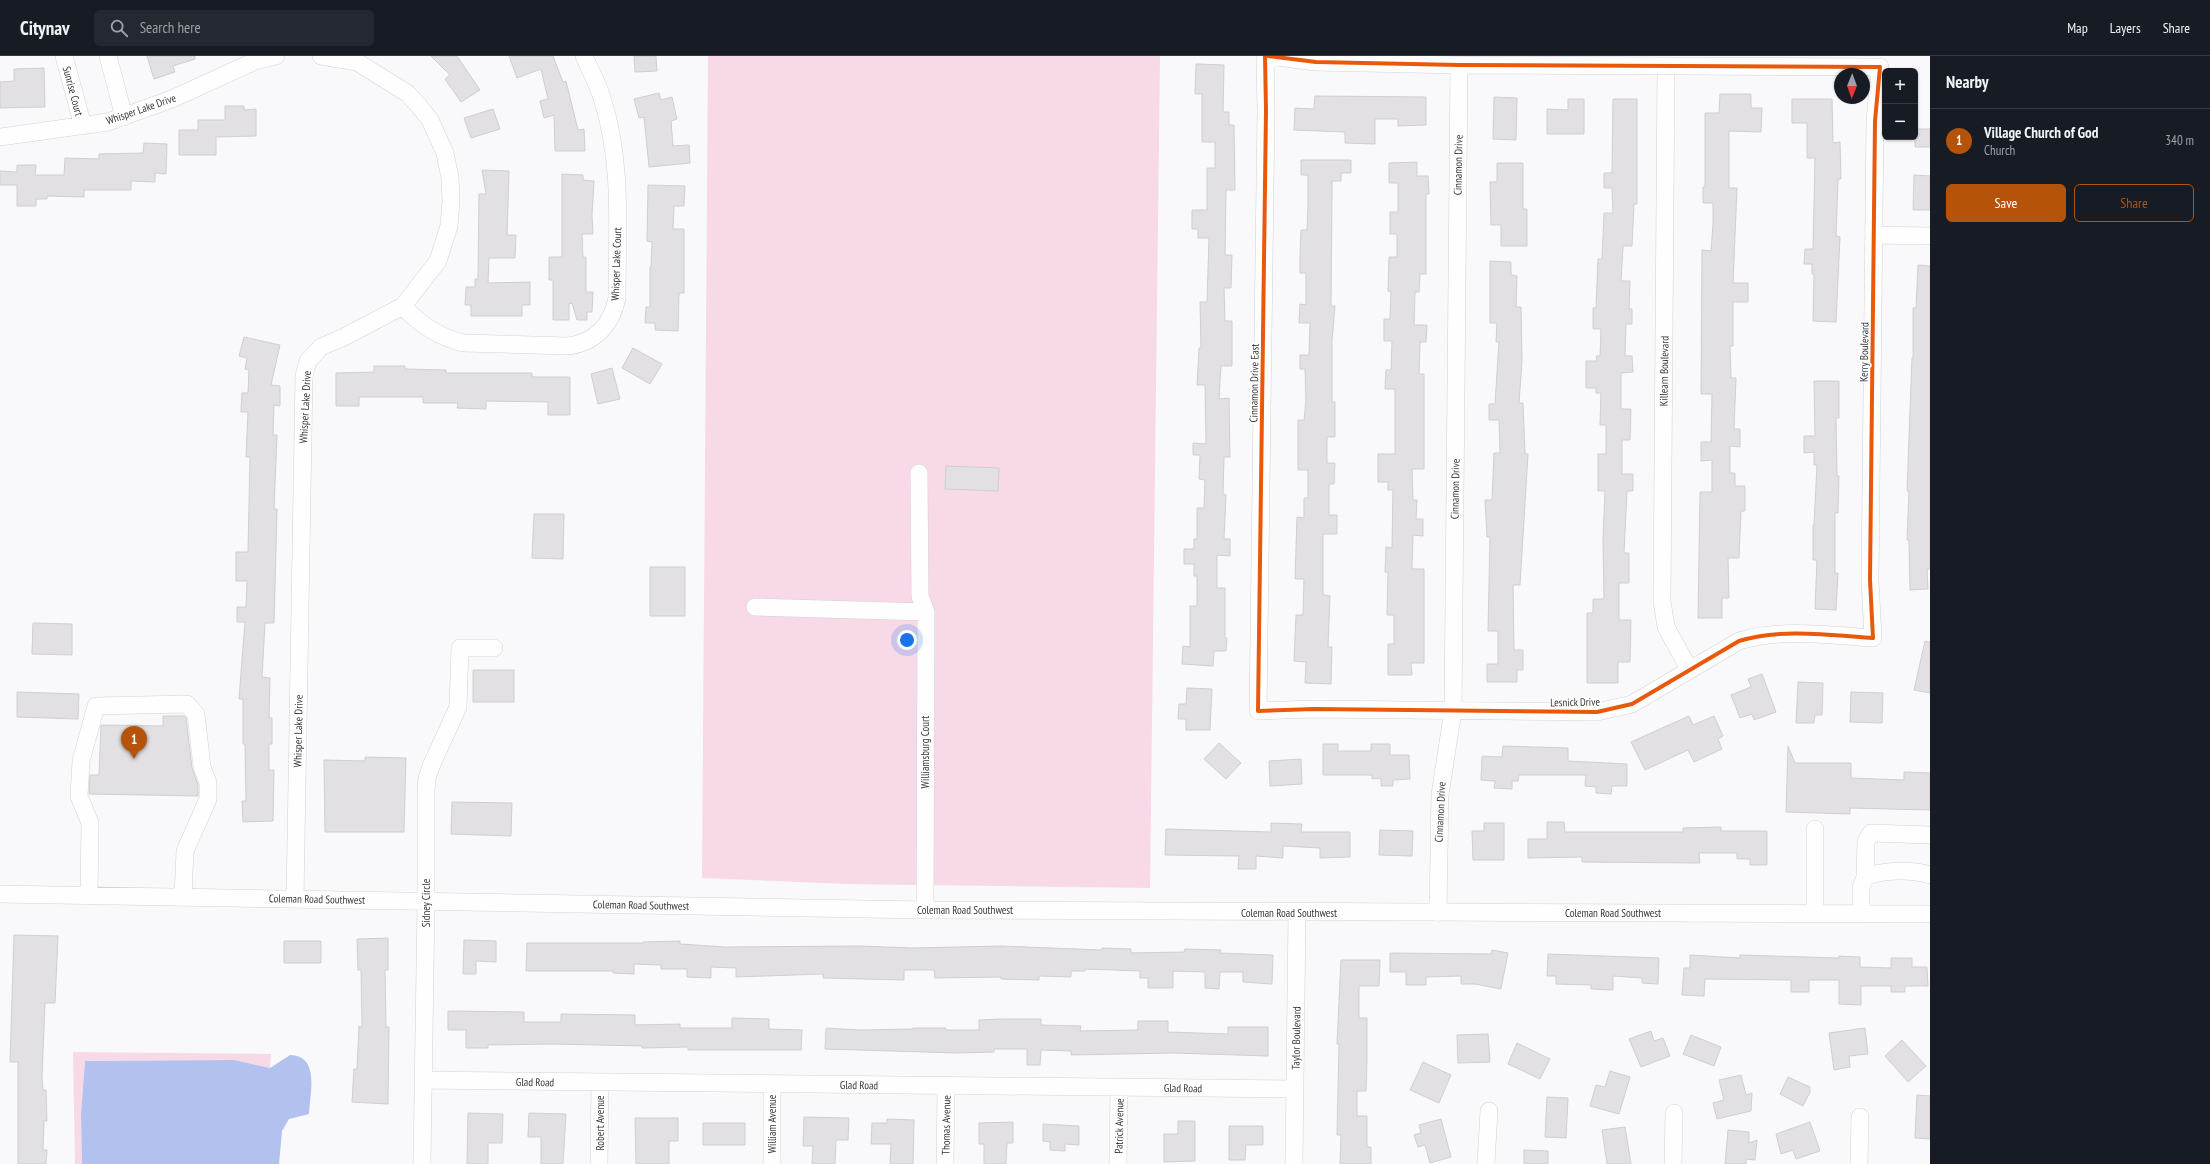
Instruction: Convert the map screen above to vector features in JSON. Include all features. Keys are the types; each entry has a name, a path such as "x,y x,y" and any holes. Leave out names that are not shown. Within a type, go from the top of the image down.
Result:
{"street":[{"name":"Sunrise Court","path":"64,56 82,126"},
{"path":"108,56 124,117"},
{"name":"Whisper Lake Drive","path":"0,137 108,122 172,99 232,71 276,56"},
{"name":"Whisper Lake Drive","path":"295,899 304,376 308,361 321,347 344,337 403,306 438,261 449,226 451,200 448,164 432,126 419,106 407,92 357,59 322,56"},
{"name":"Whisper Lake Court","path":"403,306 419,323 451,340 463,343 568,346 580,344 604,329 615,309 617,298 618,191 616,156 602,97 584,56"},
{"name":"Cinnamon Drive East","path":"1258,711 1266,110 1265,56"},
{"path":"1268,56 1316,62 1460,65 1666,66"},
{"name":"Cinnamon Drive","path":"1438,913 1440,795 1453,710 1460,65"},
{"name":"Kerry Boulevard","path":"1666,66 1880,67 1875,121 1875,235 1870,580 1873,638"},
{"name":"Killearn Boulevard","path":"1666,66 1662,601 1666,627 1689,669"},
{"path":"1875,235 1930,236"},
{"name":"Williamsburg Court","path":"919,473 920,596 926,612 925,910"},
{"path":"755,607 926,612"},
{"name":"Lesnick Drive","path":"1258,711 1314,709 1583,713 1609,710 1632,704 1689,669 1739,641 1751,637 1822,635 1873,638"},
{"name":"Sidney Circle","path":"422,1164 427,778 458,707 460,648 494,648"},
{"path":"89,896 90,823 79,796 81,761 96,706 187,704 196,714 202,767 208,783 208,799 185,852 183,897"},
{"path":"1815,829 1815,914"},
{"path":"1861,914 1861,888 1865,877 1866,841 1872,833 1930,835"},
{"path":"1865,877 1878,872 1922,873 1930,876"},
{"name":"Coleman Road Southwest","path":"0,894 925,910 1297,913 1930,914"},
{"name":"Taylor Boulevard","path":"1294,1164 1297,913"},
{"name":"Glad Road","path":"423,1080 946,1087 1296,1089"},
{"name":"Robert Avenue","path":"599,1164 600,1082"},
{"name":"William Avenue","path":"772,1084 772,1164"},
{"name":"Thomas Avenue","path":"945,1164 946,1087"},
{"name":"Patrick Avenue","path":"1118,1164 1119,1088"},
{"path":"1486,1164 1489,1111"},
{"path":"1673,1164 1674,1113"},
{"path":"1859,1164 1860,1117"}],"shaded area":[{"path":"708,56 1160,56 1150,888 846,884 702,878"},
{"path":"73,1052 271,1054 270,1068 234,1060 85,1061 81,1114 82,1164 75,1164"}],"water":[{"path":"290,1055 299,1057 306,1062 309,1068 311,1086 309,1114 289,1119 282,1131 279,1164 82,1164 81,1114 85,1061 234,1060 270,1068"}],"building":[{"path":"147,56 195,56 195,59 173,66 175,72 154,79"},
{"path":"431,56 457,56 480,90 461,102 445,79 450,75"},
{"path":"509,56 553,56 563,82 566,81 578,130 584,129 585,151 555,151 554,115 544,118 540,101 548,99 541,69 517,78"},
{"path":"634,56 656,56 657,71 635,72"},
{"path":"1196,64 1224,65 1223,112 1229,112 1229,125 1234,125 1235,190 1226,190 1225,255 1232,255 1231,288 1224,288 1225,321 1232,321 1232,366 1221,366 1219,399 1229,398 1230,457 1224,457 1223,494 1226,495 1224,539 1230,539 1230,556 1217,555 1217,588 1225,588 1225,638 1227,638 1226,651 1214,651 1213,666 1182,664 1183,646 1190,647 1190,606 1197,606 1197,576 1194,576 1194,564 1184,564 1184,549 1194,549 1194,539 1197,539 1197,508 1204,508 1205,480 1199,479 1200,455 1193,455 1193,443 1206,444 1205,385 1197,385 1199,348 1201,348 1200,302 1207,302 1209,238 1198,238 1198,229 1192,229 1192,210 1207,210 1207,168 1215,168 1215,142 1202,142 1202,94 1195,94"},
{"path":"44,68 45,107 0,108 0,82 14,81 14,69"},
{"path":"659,93 661,100 672,97 677,119 671,121 673,146 689,145 690,163 649,167 644,117 639,118 634,99"},
{"path":"1720,94 1751,94 1751,108 1762,108 1761,132 1729,131 1729,188 1737,188 1733,283 1748,283 1748,302 1733,302 1733,346 1730,346 1731,378 1736,378 1734,429 1740,429 1740,447 1730,446 1730,473 1735,473 1735,486 1745,486 1745,511 1741,511 1739,558 1728,558 1729,598 1722,598 1722,618 1698,618 1700,492 1712,492 1712,460 1701,461 1701,442 1711,442 1712,394 1701,394 1702,250 1711,251 1713,224 1713,203 1703,203 1703,187 1705,187 1705,113 1719,113"},
{"path":"1315,96 1426,97 1426,125 1398,126 1398,119 1375,119 1375,144 1345,143 1345,132 1294,130 1295,108 1314,109"},
{"path":"1494,97 1517,98 1516,140 1493,139"},
{"path":"1568,99 1584,99 1584,134 1547,134 1547,109 1568,110"},
{"path":"1613,99 1637,99 1637,204 1634,204 1632,246 1623,246 1621,281 1630,281 1629,309 1632,309 1632,324 1626,324 1625,356 1632,356 1633,372 1621,373 1621,409 1631,409 1630,440 1622,440 1622,474 1633,474 1633,491 1627,491 1624,553 1629,553 1629,583 1619,583 1619,620 1631,620 1630,662 1618,662 1618,683 1587,683 1587,613 1593,613 1593,599 1604,599 1603,539 1605,491 1598,491 1598,454 1606,454 1606,425 1600,425 1601,393 1596,393 1596,388 1586,388 1586,361 1597,361 1596,356 1600,356 1601,329 1593,329 1593,308 1596,308 1598,259 1602,259 1604,213 1613,213 1612,188 1604,188 1604,173 1612,173"},
{"path":"1792,99 1832,99 1833,143 1840,142 1841,179 1838,179 1836,236 1840,237 1836,322 1813,321 1814,274 1812,274 1812,264 1804,264 1805,249 1813,249 1815,158 1807,158 1807,123 1792,123"},
{"path":"225,106 244,106 244,110 256,109 256,136 216,137 216,155 179,155 179,130 198,130 198,120 225,120"},
{"path":"493,109 500,129 471,138 464,118"},
{"path":"1918,129 1930,129 1930,147 1915,147 1915,140 1918,140"},
{"path":"144,143 167,144 166,174 155,173 155,182 131,181 131,190 84,190 84,197 47,196 47,199 36,199 36,206 17,206 17,185 0,185 0,171 17,172 17,165 36,165 35,175 64,175 65,158 99,159 99,154 143,153"},
{"path":"1301,160 1351,160 1351,173 1341,173 1341,181 1332,181 1331,306 1335,306 1332,341 1332,402 1335,402 1335,437 1327,437 1327,463 1335,463 1334,484 1329,484 1329,515 1337,515 1337,534 1323,534 1323,595 1330,596 1328,647 1332,647 1331,684 1305,683 1306,662 1294,661 1296,615 1303,615 1304,579 1295,579 1297,517 1304,518 1304,498 1308,498 1308,470 1298,470 1298,420 1304,420 1306,401 1305,369 1300,369 1300,355 1309,355 1310,323 1299,323 1300,304 1306,305 1306,273 1300,273 1300,256 1301,230 1307,230 1308,207 1308,175 1301,175"},
{"path":"1417,162 1417,176 1428,176 1429,194 1426,194 1426,274 1420,274 1419,292 1415,292 1414,325 1427,325 1426,342 1420,342 1419,374 1424,374 1424,469 1412,469 1413,500 1417,500 1416,519 1423,519 1423,536 1413,535 1412,569 1424,569 1424,663 1411,663 1412,675 1388,675 1388,644 1394,644 1394,615 1387,615 1388,572 1385,572 1386,547 1392,548 1393,490 1388,490 1388,482 1378,482 1378,454 1395,454 1395,389 1385,389 1386,370 1391,370 1392,341 1384,341 1384,319 1390,319 1391,292 1388,291 1389,257 1397,257 1397,234 1390,234 1390,212 1398,212 1398,183 1389,183 1389,163"},
{"path":"1497,163 1523,163 1523,209 1527,209 1527,246 1501,246 1501,225 1491,225 1490,182 1497,182"},
{"path":"482,170 509,171 507,235 516,235 515,258 489,258 488,283 530,282 530,305 522,305 522,316 471,316 471,305 465,305 466,287 475,287 475,279 478,279 479,194 486,194"},
{"path":"562,174 583,175 583,180 594,181 592,215 593,234 582,234 583,257 586,257 586,292 593,292 592,312 587,312 587,320 577,320 572,303 569,304 569,320 553,320 553,280 549,280 549,257 562,257"},
{"path":"1914,175 1930,176 1930,210 1913,210"},
{"path":"648,185 685,186 684,206 674,206 673,229 684,229 684,293 679,293 678,331 655,330 655,323 645,323 646,307 650,307 650,267 652,242 647,241"},
{"path":"1490,261 1511,262 1511,275 1517,276 1516,307 1521,307 1522,360 1519,403 1523,403 1525,454 1528,454 1520,585 1513,585 1514,650 1523,650 1523,670 1517,670 1517,682 1487,682 1487,664 1498,664 1498,631 1488,631 1490,537 1487,537 1485,500 1492,500 1494,453 1500,453 1499,420 1489,420 1489,404 1495,404 1499,342 1496,342 1497,323 1490,323"},
{"path":"1918,265 1930,266 1930,569 1927,569 1928,589 1910,590 1909,540 1907,540 1909,491 1907,491 1912,358 1913,359 1913,308 1916,308"},
{"path":"244,337 280,345 271,385 280,386 280,406 274,405 273,435 277,435 274,509 277,509 274,623 265,623 262,677 270,678 269,718 272,718 272,744 269,744 269,770 274,770 273,821 243,822 242,801 246,801 245,744 243,744 243,699 239,699 245,622 237,622 237,607 246,607 247,581 236,581 236,552 248,552 250,457 246,457 248,412 241,412 242,393 248,393 249,370 245,369 247,358 239,356"},
{"path":"633,348 662,364 650,384 622,368"},
{"path":"374,366 405,366 405,369 446,370 446,373 532,373 532,377 570,377 570,415 548,415 548,402 486,401 486,409 457,408 458,403 423,403 423,397 359,397 359,406 336,406 336,373 374,372"},
{"path":"612,368 620,399 598,404 591,374"},
{"path":"1814,381 1839,381 1839,418 1836,418 1837,476 1839,476 1838,513 1835,513 1835,573 1838,573 1836,610 1815,609 1817,560 1813,560 1813,525 1817,465 1814,465 1814,452 1804,453 1804,436 1815,436"},
{"path":"946,466 999,468 998,491 945,489"},
{"path":"534,514 564,514 563,559 532,558"},
{"path":"650,567 685,567 685,616 650,616"},
{"path":"33,623 72,624 72,655 32,654"},
{"path":"1925,641 1930,642 1930,693 1914,690"},
{"path":"473,670 514,670 514,702 473,702"},
{"path":"1762,674 1776,712 1754,720 1752,714 1740,718 1731,695 1751,687 1748,679"},
{"path":"1798,682 1823,683 1822,715 1815,715 1814,723 1796,723"},
{"path":"1187,688 1212,689 1210,730 1186,730 1186,719 1178,719 1179,704 1186,704"},
{"path":"17,692 79,694 78,719 17,717"},
{"path":"1851,692 1883,693 1882,723 1850,722"},
{"path":"163,716 184,716 186,718 192,768 198,785 198,796 89,794 90,775 99,775 101,725 163,726"},
{"path":"1689,716 1693,725 1714,716 1723,736 1718,739 1722,749 1694,762 1688,750 1645,770 1631,742"},
{"path":"1219,743 1241,763 1226,779 1204,759"},
{"path":"1323,744 1338,744 1338,751 1371,751 1371,744 1390,744 1390,755 1409,755 1410,779 1393,780 1393,786 1381,786 1381,778 1372,779 1372,775 1323,775"},
{"path":"1503,746 1568,748 1568,761 1627,764 1627,786 1612,786 1611,794 1596,793 1596,787 1585,786 1586,775 1519,775 1518,781 1512,781 1512,789 1494,788 1495,781 1481,780 1482,756 1502,757"},
{"path":"1788,746 1795,763 1851,763 1851,778 1904,780 1904,772 1930,773 1930,810 1850,808 1850,814 1786,812"},
{"path":"365,757 406,758 404,832 325,832 324,760 365,761"},
{"path":"1301,759 1302,784 1270,786 1269,761"},
{"path":"452,802 512,803 511,836 451,834"},
{"path":"1547,822 1564,822 1565,832 1683,832 1683,828 1721,827 1721,831 1767,831 1767,865 1750,865 1750,859 1737,859 1737,853 1699,853 1700,863 1582,862 1582,857 1528,858 1528,839 1547,839"},
{"path":"1271,823 1302,824 1301,832 1350,832 1350,857 1320,858 1320,848 1283,846 1283,858 1256,856 1256,869 1238,869 1239,856 1165,855 1166,829 1271,832"},
{"path":"1484,823 1504,823 1504,860 1473,860 1472,831 1484,831"},
{"path":"1380,830 1413,831 1412,856 1379,855"},
{"path":"14,935 58,936 55,1003 45,1003 42,1077 43,1090 46,1090 47,1121 44,1121 43,1150 47,1150 46,1164 18,1164 18,1062 10,1062"},
{"path":"388,938 388,970 385,970 386,1027 389,1027 388,1104 352,1102 354,1069 357,1069 359,1026 362,1027 361,970 358,970 357,939"},
{"path":"464,940 496,941 496,962 476,961 476,974 463,974"},
{"path":"284,941 321,941 321,963 284,963"},
{"path":"680,941 680,944 725,947 860,946 913,948 1001,946 1102,950 1102,948 1131,949 1131,953 1184,952 1185,949 1221,950 1220,953 1273,955 1272,984 1243,982 1243,972 1220,972 1219,989 1205,988 1205,972 1173,971 1173,988 1148,988 1148,978 1140,978 1140,971 1085,969 1085,971 1071,971 1071,977 1039,976 1039,980 1001,979 1001,977 935,978 934,970 904,970 904,980 823,978 823,974 736,977 736,968 711,967 711,978 687,977 687,969 661,969 661,965 634,964 634,974 613,973 613,971 526,971 527,943 643,943"},
{"path":"1492,950 1508,953 1501,989 1475,984 1461,984 1461,976 1426,977 1426,985 1406,985 1406,972 1390,972 1390,953 1491,954"},
{"path":"1548,954 1659,958 1658,984 1642,983 1642,978 1613,976 1613,990 1591,989 1591,985 1556,984 1556,976 1547,976"},
{"path":"1690,955 1740,958 1740,955 1839,958 1839,956 1860,957 1860,967 1891,968 1891,958 1912,958 1912,967 1927,967 1928,986 1905,986 1905,992 1891,992 1891,986 1861,986 1861,1005 1839,1004 1839,980 1809,980 1809,992 1791,992 1791,980 1705,979 1704,996 1682,995 1684,968 1690,968"},
{"path":"1341,960 1380,960 1379,986 1359,986 1359,1018 1367,1018 1367,1059 1366,1091 1357,1091 1357,1116 1367,1116 1367,1147 1371,1147 1371,1164 1340,1164 1341,1135 1337,1135 1339,1044 1337,1044"},
{"path":"448,1011 524,1012 524,1022 561,1022 561,1014 635,1015 635,1025 680,1024 680,1028 732,1028 732,1018 769,1019 769,1029 802,1030 801,1050 688,1050 688,1047 642,1048 642,1046 552,1044 488,1045 488,1048 466,1048 466,1030 448,1030"},
{"path":"1041,1019 1041,1025 1081,1026 1080,1031 1138,1030 1138,1021 1168,1021 1168,1032 1228,1034 1228,1027 1268,1027 1268,1056 1173,1053 1071,1055 1071,1051 1041,1050 1040,1065 1027,1065 1027,1049 994,1049 994,1052 958,1053 825,1049 826,1028 860,1030 946,1028 945,1030 979,1030 979,1020"},
{"path":"1865,1028 1868,1054 1849,1056 1850,1067 1834,1070 1829,1033"},
{"path":"1651,1031 1654,1041 1663,1038 1670,1056 1641,1067 1629,1039"},
{"path":"1488,1034 1490,1062 1458,1063 1457,1035"},
{"path":"1691,1035 1721,1047 1714,1066 1683,1054"},
{"path":"1902,1040 1926,1066 1908,1082 1885,1056"},
{"path":"1517,1043 1550,1059 1540,1079 1508,1064"},
{"path":"1423,1062 1451,1075 1439,1103 1410,1090"},
{"path":"1610,1071 1630,1077 1619,1114 1590,1106 1596,1085 1605,1087"},
{"path":"1741,1075 1746,1095 1752,1093 1751,1111 1717,1119 1713,1103 1724,1100 1719,1080"},
{"path":"1788,1077 1810,1087 1810,1092 1803,1106 1780,1094"},
{"path":"1917,1095 1930,1096 1930,1139 1915,1138"},
{"path":"1547,1097 1568,1098 1566,1138 1545,1137"},
{"path":"468,1113 503,1114 502,1143 488,1143 488,1164 467,1164"},
{"path":"529,1113 566,1114 563,1164 541,1164 541,1137 528,1137"},
{"path":"804,1117 849,1118 848,1140 836,1140 835,1164 812,1164 813,1146 803,1146"},
{"path":"635,1118 678,1118 678,1141 669,1141 669,1164 636,1164"},
{"path":"887,1119 914,1120 913,1164 890,1164 891,1144 871,1144 872,1123 887,1123"},
{"path":"1441,1119 1451,1157 1430,1163 1425,1145 1418,1147 1414,1135 1421,1133 1419,1125"},
{"path":"1178,1121 1195,1121 1195,1161 1164,1162 1164,1134 1178,1134"},
{"path":"1013,1122 1013,1143 1007,1143 1006,1164 984,1164 984,1144 979,1144 979,1123"},
{"path":"1810,1122 1820,1151 1796,1159 1793,1150 1781,1154 1776,1134"},
{"path":"703,1123 745,1123 745,1145 703,1145"},
{"path":"1043,1124 1079,1126 1079,1145 1065,1144 1065,1151 1050,1150 1050,1142 1043,1141"},
{"path":"1229,1126 1263,1126 1263,1145 1246,1145 1245,1160 1229,1160"},
{"path":"1625,1127 1631,1164 1607,1164 1602,1130"},
{"path":"1728,1130 1749,1132 1749,1143 1757,1140 1755,1160 1746,1159 1746,1164 1725,1164"},
{"path":"1524,1150 1548,1151 1548,1164 1524,1164"}],"cycle path":[{"path":"1265,56 1266,110 1258,711 1314,709 1597,712 1632,704 1739,641 1755,637 1789,634 1823,634 1873,638 1870,580 1875,121 1880,67 1459,65 1316,62 1268,56"}],"place":[{"name":"Village Church of God","path":"134,759"}]}
